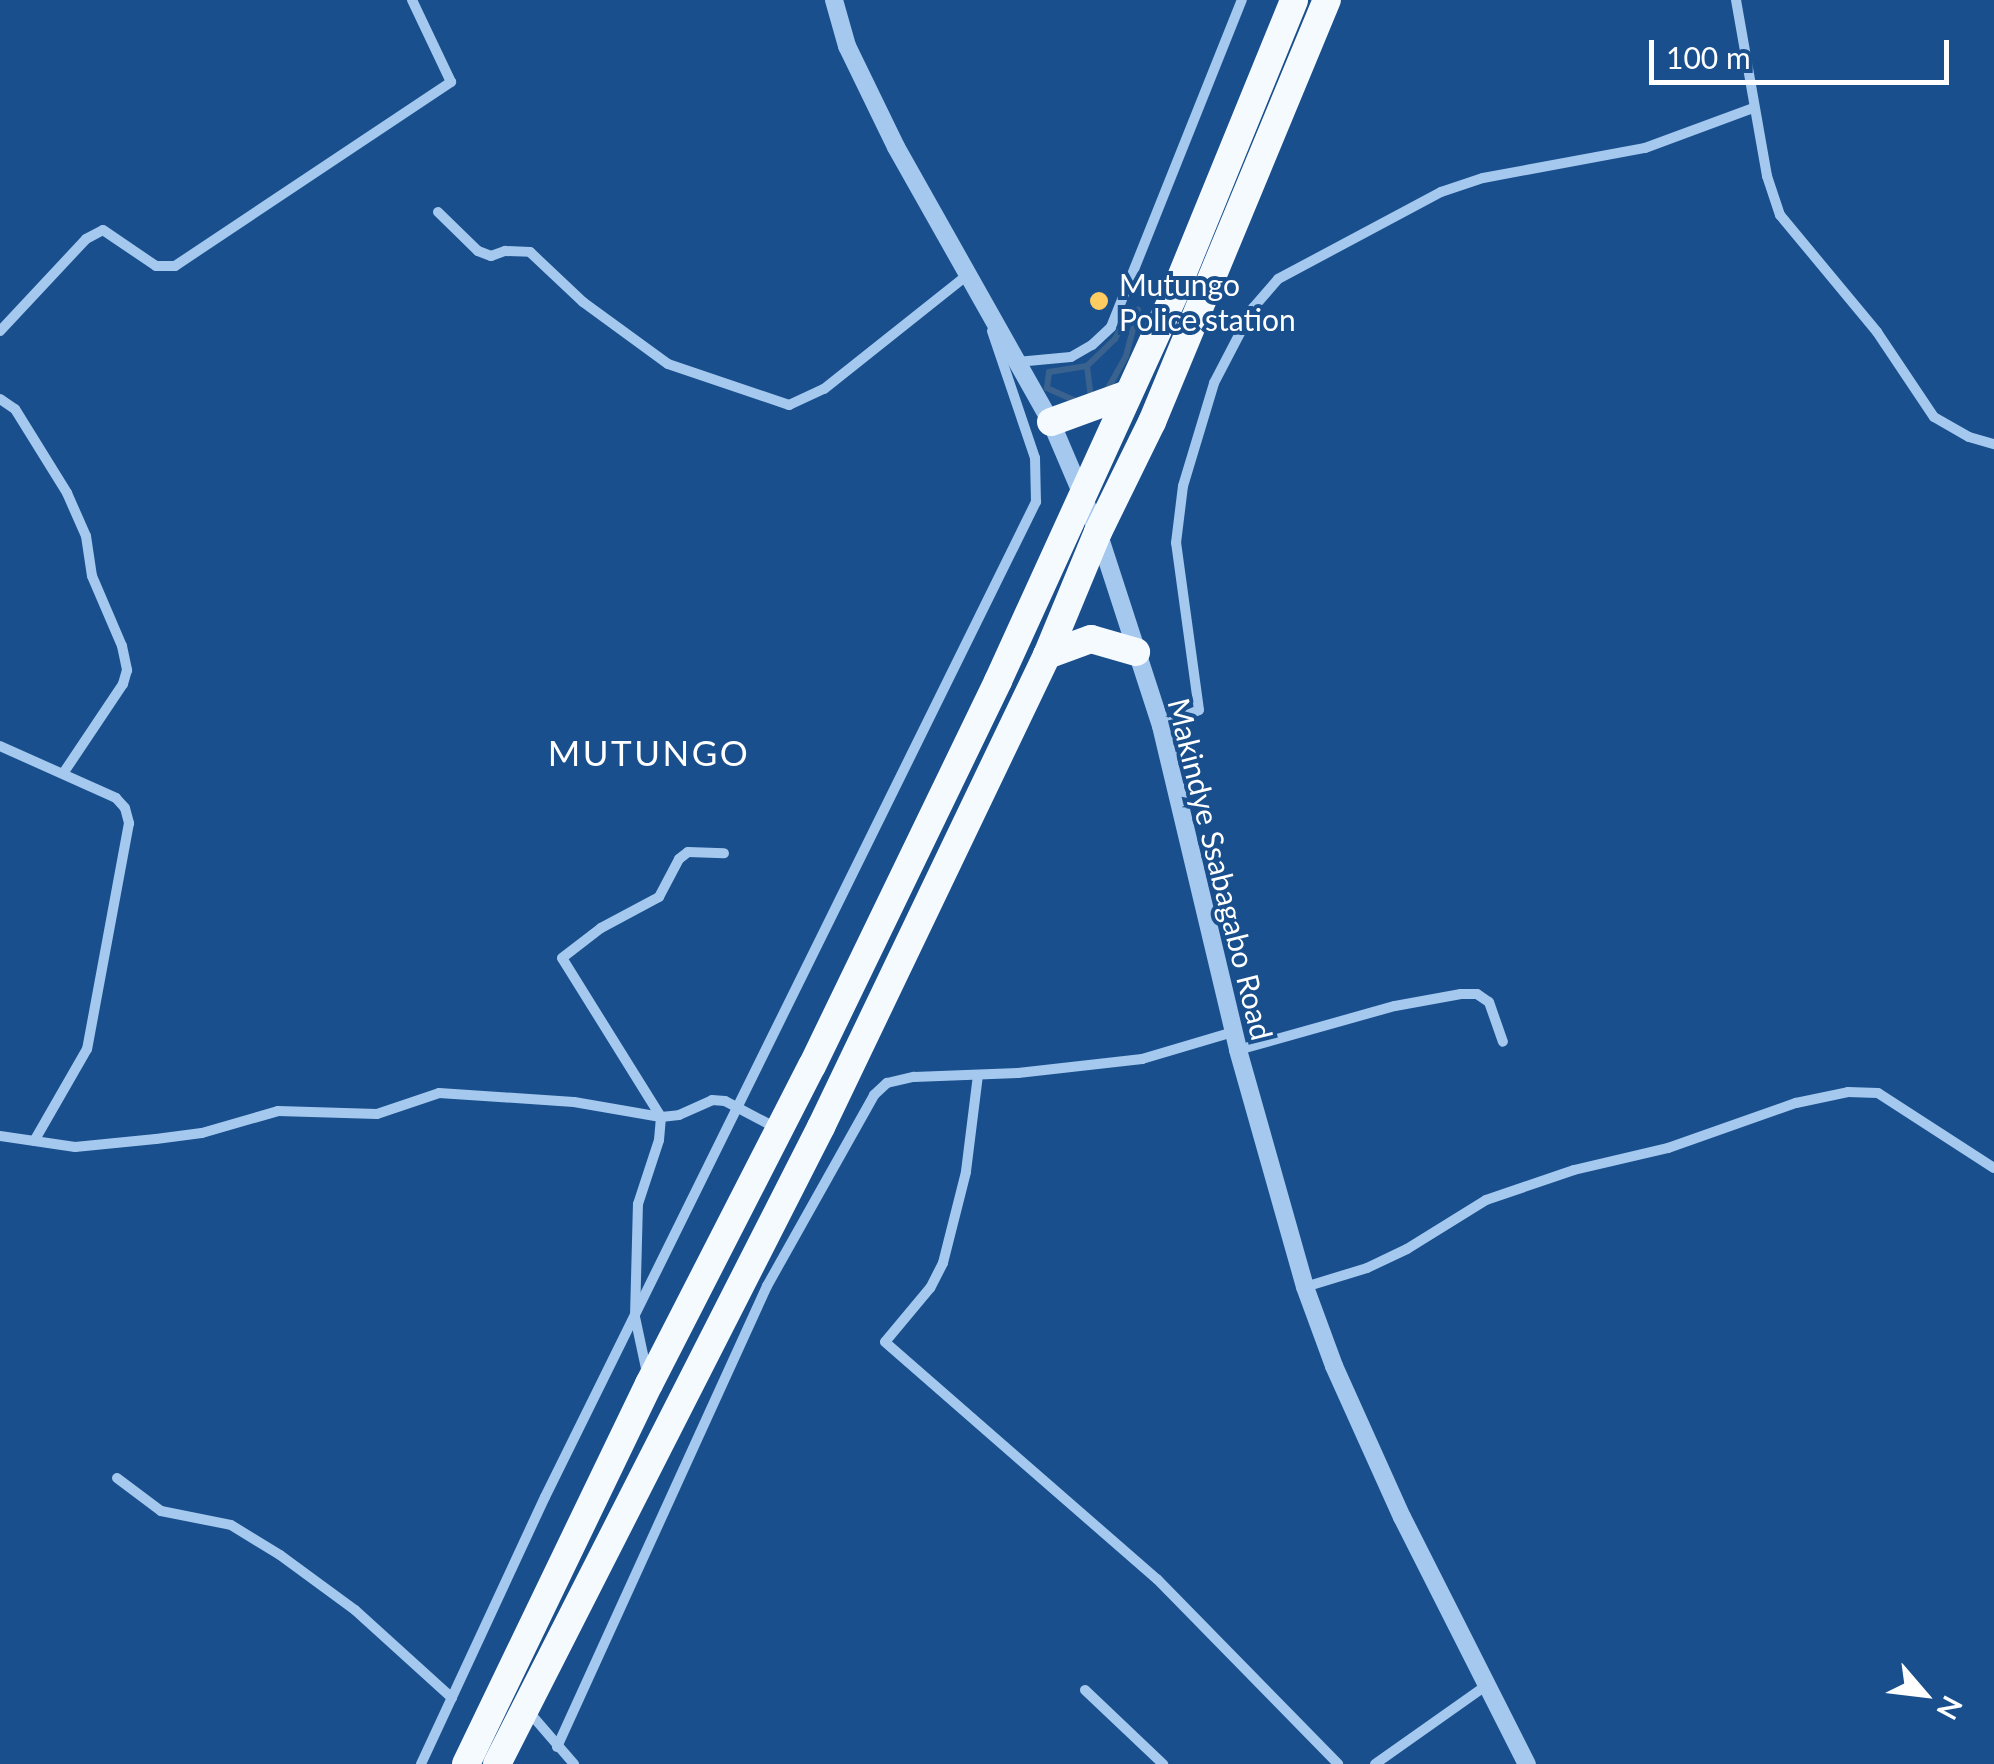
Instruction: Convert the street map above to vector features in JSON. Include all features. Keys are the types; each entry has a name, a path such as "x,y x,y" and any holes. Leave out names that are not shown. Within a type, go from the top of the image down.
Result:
{"highway":[{"path":"466,1764 649,1384 780,1131 1082,499 1175,292 1294,0"},
{"path":"498,1764 821,1127 1047,655 1098,532 1152,422 1327,0"},
{"path":"1051,422 1128,394"},
{"path":"1047,655 1091,639 1136,652"}],"street":[{"path":"0,330 86,240 103,230 156,266 176,266 451,82 412,0"},
{"name":"Makindye Ssabagabo Road","path":"834,0 847,46 966,276 1051,422 1098,532 1161,726 1236,1041 1305,1287 1334,1366 1402,1517 1527,1764"},
{"path":"1016,362 1071,357 1110,327 1242,0"},
{"path":"1736,0 1753,108 1767,176 1780,215 1878,332 1934,417 1970,437 1994,444"},
{"path":"1161,726 1199,710 1176,543 1183,486 1214,382 1253,308 1278,279 1441,192 1484,178 1645,148 1753,108"},
{"path":"438,212 478,251 490,256 505,251 530,252 595,312 668,364 789,405 824,389 966,276"},
{"path":"421,1764 635,1317 1036,502 1035,458 981,302"},
{"path":"0,399 15,409 67,493 86,536 96,590 122,646 128,670 123,684 64,772"},
{"path":"0,746 116,798 125,808 129,823 87,1049 34,1141"},
{"path":"649,1384 635,1317 638,1204 659,1140 661,1117 562,958 601,928 659,897 679,859 688,852 724,853"},
{"path":"557,1746 767,1286 874,1094 896,1080 1142,1059 1461,994 1477,994 1489,1002 1503,1042"},
{"path":"978,1074 966,1172 943,1263 930,1288 884,1342 1158,1580 1338,1764"},
{"path":"1305,1287 1367,1268 1407,1250 1486,1200 1574,1170 1668,1148 1796,1103 1848,1092 1878,1093 1994,1168"},
{"path":"0,1136 76,1147 178,1137 278,1110 378,1114 439,1094 574,1102 661,1117 679,1115 712,1100 739,1106 780,1131"},
{"path":"118,1478 161,1511 231,1525 280,1555 355,1610 452,1698"},
{"path":"1375,1764 1486,1684"},
{"path":"1085,1690 1163,1764"},
{"path":"526,1708 574,1764"}],"waterway":[{"path":"1106,392 1126,356 1138,310"},
{"path":"1076,401 1047,388 1049,372 1087,366 1115,339 1125,320"},
{"path":"1087,366 1091,399"}],"place":[{"name":"Mutungo Police station","path":"1099,301"}],"district":[{"name":"MUTUNGO","path":"649,752"}]}
